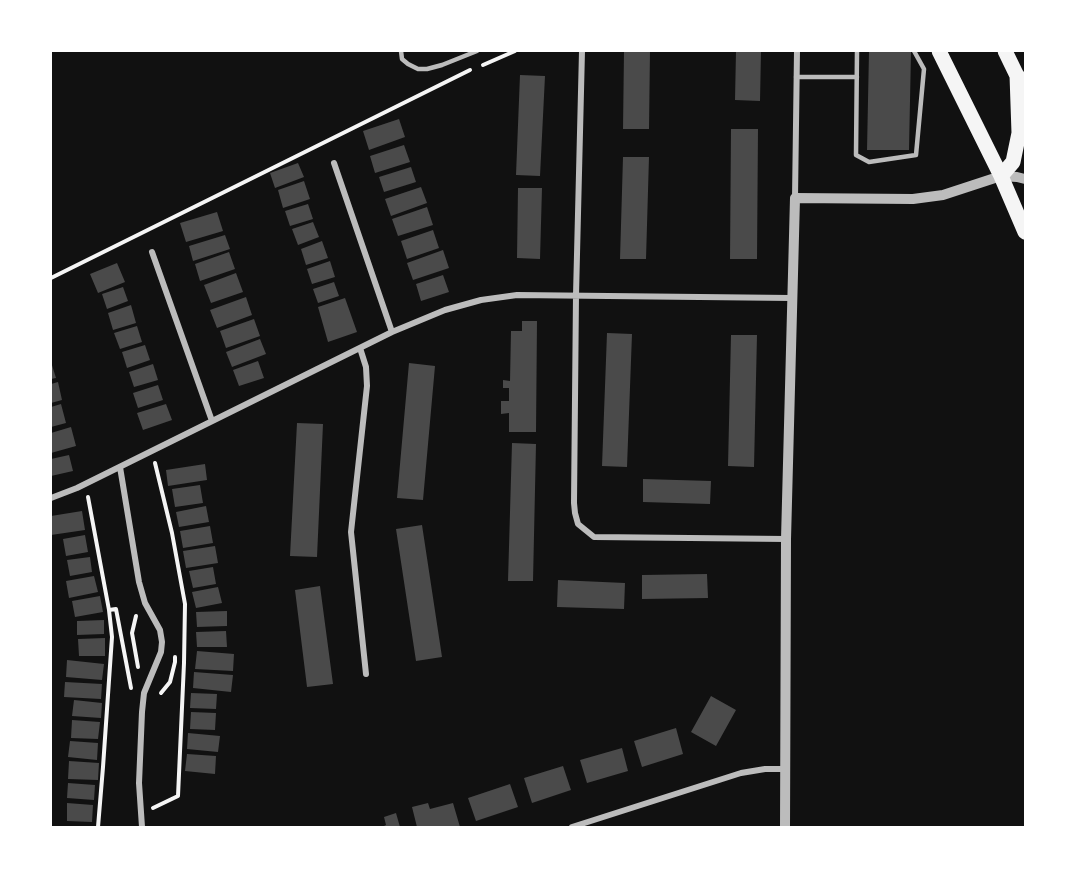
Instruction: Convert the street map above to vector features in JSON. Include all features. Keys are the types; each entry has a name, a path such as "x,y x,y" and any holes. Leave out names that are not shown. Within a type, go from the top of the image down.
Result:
{"main road":[{"path":"939,51 1001,176 1025,232"},
{"path":"1005,51 1025,93"},
{"path":"1001,176 1013,162 1020,133 1017,75"}],"street":[{"path":"582,51 574,503 574,513 578,524 594,537 786,539"},
{"path":"785,827 786,539 797,51"},
{"path":"334,163 392,332"},
{"path":"795,198 912,199 944,195 1001,176 1025,179"},
{"path":"152,252 212,421"},
{"path":"51,498 86,484 392,332 445,310 481,300 517,295 791,298"},
{"path":"360,348 366,367 367,386 351,532 366,674"},
{"path":"120,467 139,582 144,598 160,630 162,642 161,652 144,693 139,783 142,827"},
{"path":"572,827 741,773 784,769"}],"lane":[{"path":"400,51 402,59 408,64 418,69 427,69 477,51"},
{"path":"857,51 856,155 869,162 916,155 924,69 914,51"},
{"path":"796,77 857,77"}],"path":[{"path":"51,278 453,78 515,51"},
{"path":"86,484 112,637 98,827"},
{"path":"109,610 116,609 132,690 144,693 132,633 135,618 144,598"}],"building":[{"path":"624,51 650,51 649,129 623,129"},
{"path":"736,51 761,51 760,101 735,100"},
{"path":"869,51 911,52 909,150 867,150"},
{"path":"520,75 545,76 540,176 516,175"},
{"path":"399,119 405,137 369,150 363,131"},
{"path":"731,129 758,129 757,259 730,259"},
{"path":"404,145 410,162 375,173 370,156"},
{"path":"623,157 649,157 646,259 620,259"},
{"path":"298,163 304,177 275,188 270,173"},
{"path":"411,167 416,182 384,192 379,177"},
{"path":"304,181 310,199 283,208 278,190"},
{"path":"421,187 427,203 391,216 385,199"},
{"path":"518,188 542,188 540,259 517,258"},
{"path":"308,204 313,219 290,226 285,211"},
{"path":"427,207 433,225 398,236 392,219"},
{"path":"217,212 223,231 186,242 180,223"},
{"path":"313,222 319,237 298,245 292,229"},
{"path":"433,230 439,248 407,259 401,241"},
{"path":"225,235 230,249 193,261 189,246"},
{"path":"322,241 328,258 306,265 301,249"},
{"path":"443,250 449,268 413,280 407,263"},
{"path":"229,252 235,269 200,281 195,264"},
{"path":"330,261 335,277 312,284 307,269"},
{"path":"117,263 125,282 98,293 90,274"},
{"path":"236,273 243,292 211,303 204,285"},
{"path":"443,275 449,292 421,301 416,284"},
{"path":"334,282 339,296 318,303 313,289"},
{"path":"123,287 128,301 107,309 102,294"},
{"path":"246,297 252,315 217,328 210,310"},
{"path":"345,298 357,332 328,342 318,307"},
{"path":"131,305 136,323 113,330 108,313"},
{"path":"254,319 260,336 226,348 220,331"},
{"path":"522,321 537,321 536,432 509,432 509,413 501,414 501,401 509,401 509,388 503,388 503,380 510,381 511,331 522,331"},
{"path":"137,326 142,342 120,349 114,333"},
{"path":"607,333 632,334 627,467 602,466"},
{"path":"731,335 757,335 754,467 728,466"},
{"path":"260,339 266,354 232,367 226,352"},
{"path":"145,345 150,360 127,368 122,352"},
{"path":"258,361 264,378 239,386 233,370"},
{"path":"51,362 56,378 51,379"},
{"path":"409,363 435,366 423,500 397,498"},
{"path":"153,364 158,380 134,387 129,372"},
{"path":"58,382 62,400 51,403 51,384"},
{"path":"158,385 163,400 138,408 133,393"},
{"path":"61,404 66,423 51,427 51,407"},
{"path":"166,404 172,420 143,430 137,413"},
{"path":"297,423 323,424 317,557 290,556"},
{"path":"71,427 76,446 51,453 51,433"},
{"path":"512,443 536,444 533,581 508,581"},
{"path":"69,455 73,471 51,476 51,459"},
{"path":"205,464 207,480 168,486 166,470"},
{"path":"643,479 711,481 710,504 643,502"},
{"path":"200,485 203,503 175,507 172,489"},
{"path":"206,506 209,522 179,527 176,512"},
{"path":"82,511 85,530 51,535 51,516"},
{"path":"422,525 442,657 416,661 396,529"},
{"path":"210,526 213,543 183,548 180,531"},
{"path":"85,535 88,552 66,556 63,539"},
{"path":"215,546 218,563 186,568 183,551"},
{"path":"90,557 92,572 70,576 67,560"},
{"path":"213,567 216,584 193,588 189,571"},
{"path":"707,574 708,598 642,599 642,575"},
{"path":"94,576 98,592 69,598 66,581"},
{"path":"558,580 625,583 624,609 557,607"},
{"path":"320,586 333,684 307,687 295,590"},
{"path":"218,587 222,603 196,608 192,592"},
{"path":"100,596 103,612 75,617 72,601"},
{"path":"227,611 227,626 197,627 196,612"},
{"path":"104,620 104,634 77,635 77,621"},
{"path":"226,631 227,647 197,647 196,632"},
{"path":"105,638 105,656 79,656 78,639"},
{"path":"197,651 234,654 233,671 195,669"},
{"path":"67,660 104,664 102,680 66,677"},
{"path":"194,672 233,675 231,692 193,688"},
{"path":"65,682 102,684 101,699 64,697"},
{"path":"191,693 217,694 216,709 190,708"},
{"path":"711,696 736,710 716,746 691,732"},
{"path":"74,700 102,703 101,718 72,716"},
{"path":"191,712 216,713 215,730 190,729"},
{"path":"72,720 100,722 98,739 71,738"},
{"path":"676,728 683,754 642,767 634,741"},
{"path":"188,733 220,736 218,752 187,749"},
{"path":"70,741 98,743 97,760 68,757"},
{"path":"622,748 628,771 587,783 580,760"},
{"path":"187,754 216,756 215,774 185,771"},
{"path":"69,761 99,763 98,780 68,779"},
{"path":"563,766 571,790 532,803 524,778"},
{"path":"68,783 95,785 94,800 67,798"},
{"path":"510,784 518,807 476,821 468,798"},
{"path":"67,803 93,805 92,822 67,821"},
{"path":"428,803 430,809 453,803 460,827 417,827 412,807"},
{"path":"396,813 400,827 382,827 386,825 384,817"}]}
